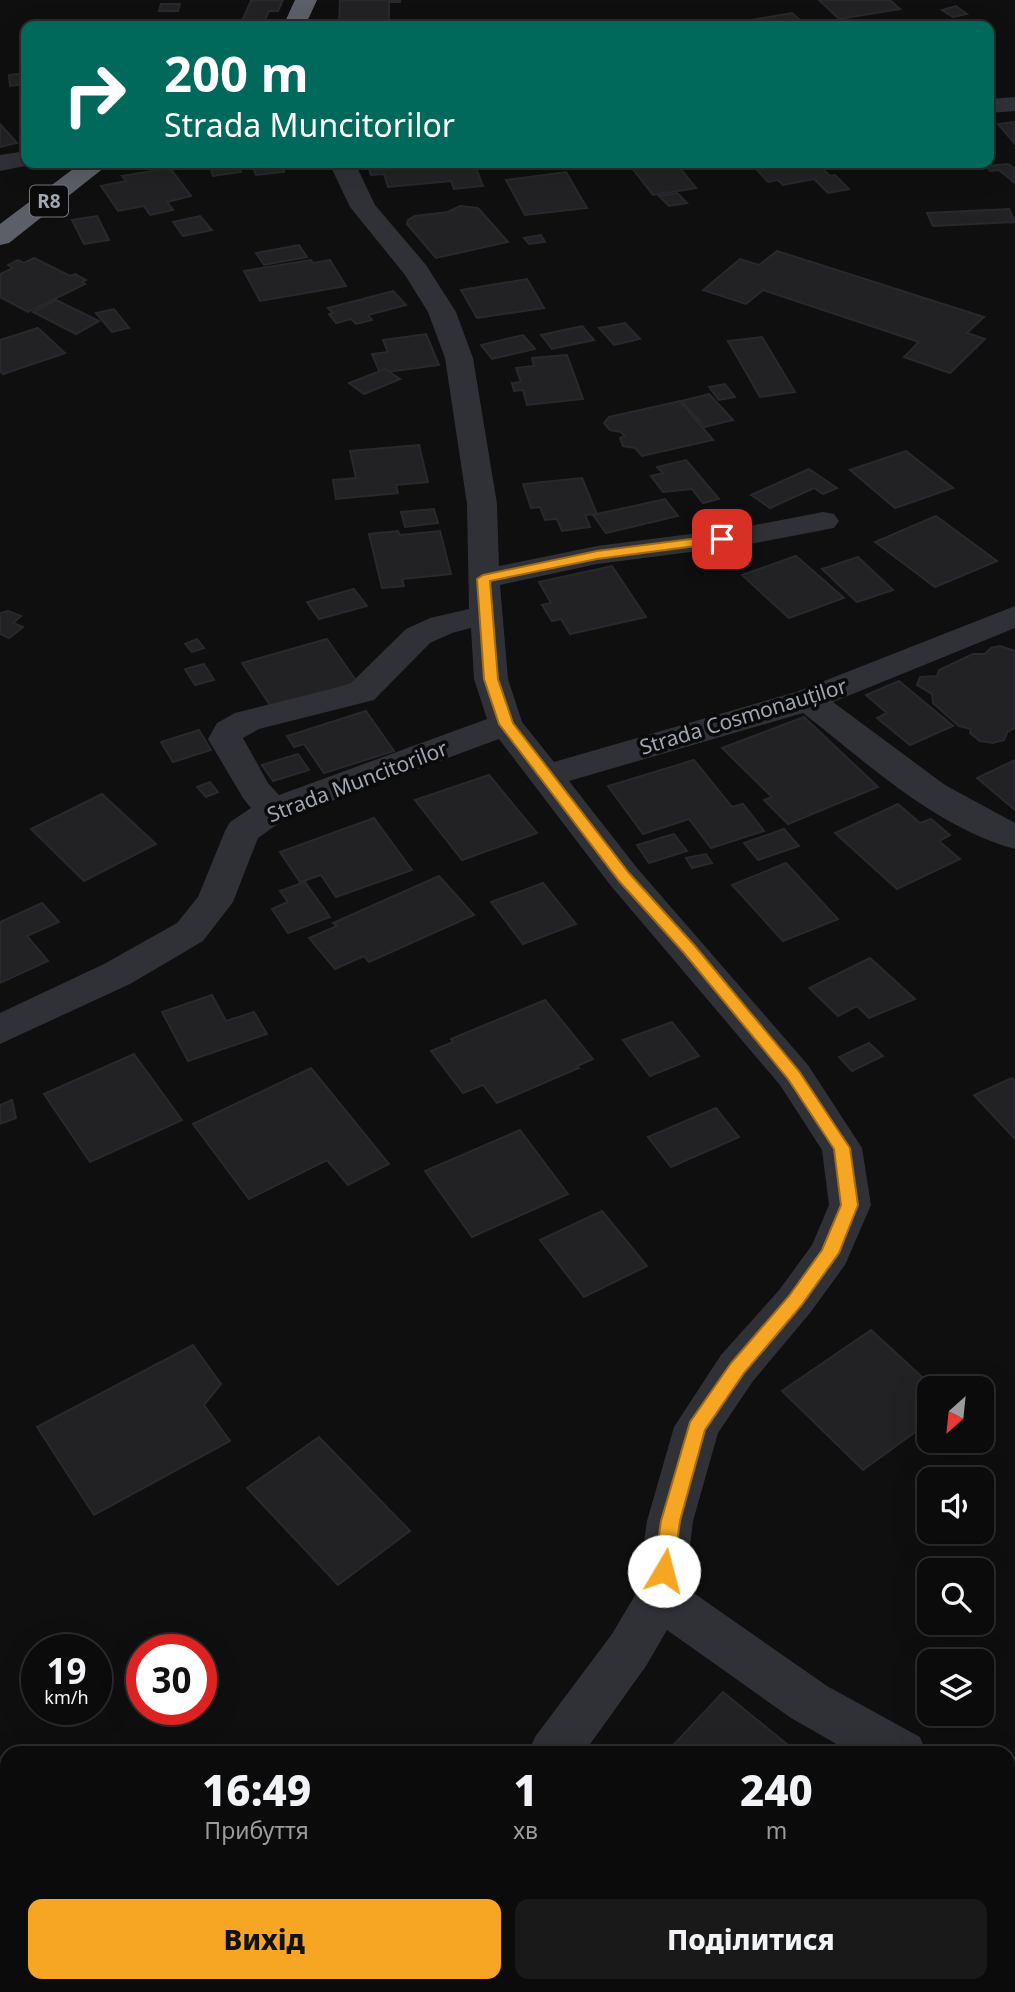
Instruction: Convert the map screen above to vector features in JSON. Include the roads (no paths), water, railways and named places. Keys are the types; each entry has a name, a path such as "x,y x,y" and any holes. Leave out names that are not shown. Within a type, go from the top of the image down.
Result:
{"highway":[{"path":"296,21 306,0"},
{"name":"R8","path":"0,237 90,168"}],"street":[{"path":"994,106 1015,104"},
{"path":"0,163 21,160"},
{"path":"344,168 363,207 416,271 442,312 459,358 482,504 491,679 506,724 624,877 794,1075 842,1148 850,1205 830,1253 795,1301 737,1368 696,1427 670,1521 660,1597 629,1650 558,1746"},
{"path":"273,810 256,790 225,739 229,731 247,721 362,692 377,680 418,636 442,625 485,597 597,555 758,534 822,520"},
{"name":"Strada Cosmonauților","path":"547,776 808,701 1015,616"},
{"path":"808,701 926,789 983,825 1015,837"},
{"name":"Strada Muncitorilor","path":"0,1030 117,974 190,932 214,902 243,831 273,810 506,724"},
{"path":"660,1597 809,1702 888,1746"}]}
